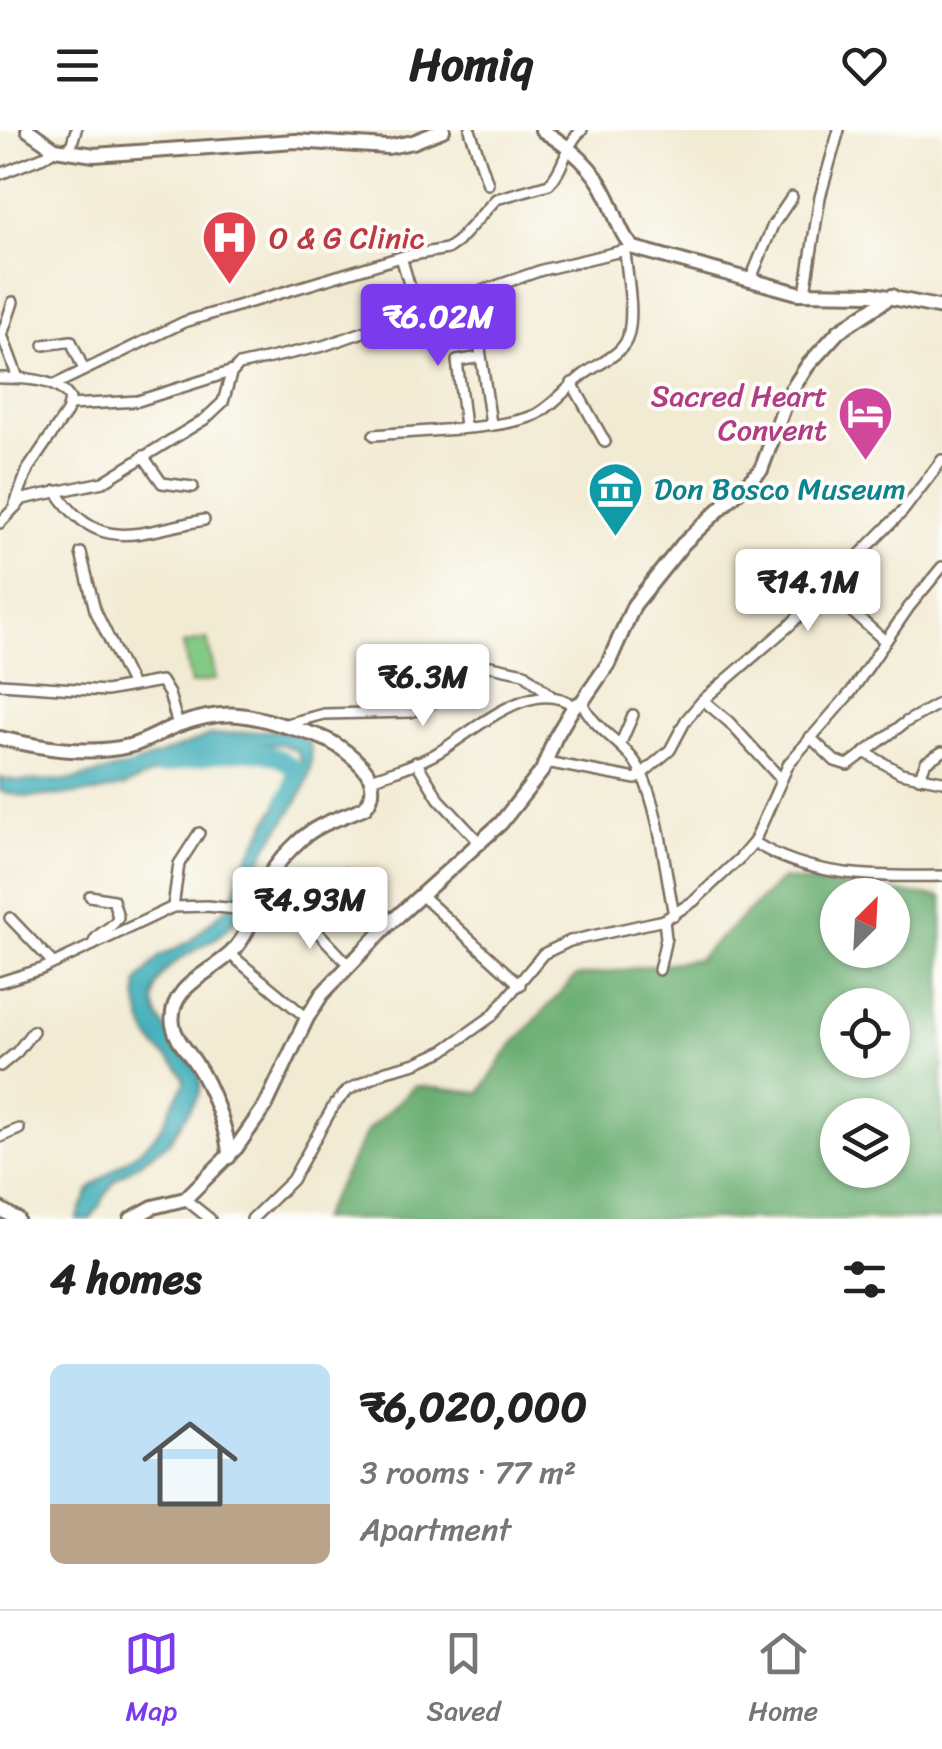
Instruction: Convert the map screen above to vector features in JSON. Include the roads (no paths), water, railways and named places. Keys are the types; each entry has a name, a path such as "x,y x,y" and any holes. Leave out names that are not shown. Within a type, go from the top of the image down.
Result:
{"street":[{"path":"28,130 62,150 94,155 271,136 308,141 337,137 400,146 443,130"},
{"path":"0,174 62,150 76,130"},
{"path":"470,130 488,184"},
{"path":"374,434 491,424 538,414 626,342 630,250 601,184 568,147 542,130"},
{"path":"54,384 184,322 401,257 447,249 496,199 549,184 556,178 568,147 582,130"},
{"path":"805,293 820,196 839,130"},
{"path":"750,280 773,225 792,198"},
{"path":"0,523 23,499 102,482 216,412 227,396 233,371 239,364 322,346 542,270 630,250 805,293 892,296 942,308"},
{"path":"401,257 417,311"},
{"path":"131,1219 153,1207 185,1200 229,1156 271,1096 322,994 392,922 481,844 512,810 614,654 634,605 684,544 757,476 789,394 808,365 839,331 892,296"},
{"path":"461,297 481,356 491,424"},
{"path":"13,302 2,335 18,378"},
{"path":"44,345 71,341 84,370"},
{"path":"466,426 456,365 461,358 481,356"},
{"path":"70,405 138,400 233,371"},
{"path":"0,378 54,384 68,394 70,405 28,469 15,505"},
{"path":"572,383 605,442"},
{"path":"143,456 162,484 194,487"},
{"path":"546,762 630,779 642,773 670,750 686,720 703,700 826,589 903,512 942,460"},
{"path":"56,491 78,520 107,534 204,520"},
{"path":"80,553 96,610 132,686"},
{"path":"252,1219 301,1168 341,1096 386,1071 442,1051 492,1016 544,954 556,947 669,918 694,901 754,842 780,778 851,692 942,567"},
{"path":"826,589 885,641"},
{"path":"284,725 324,714 411,712 433,702 480,667 524,673 550,696"},
{"path":"0,684 106,691 161,681 178,725"},
{"path":"371,779 439,752 492,716 524,702 550,696 578,704 642,773 669,918 660,970"},
{"path":"703,700 780,778"},
{"path":"810,737 848,766 906,722 942,702"},
{"path":"0,738 62,749 133,746 178,725 233,712 318,733 344,748 371,779 372,795 366,807 310,831 284,856 250,910 251,927 230,954 184,989 172,1020 176,1034 206,1079 229,1141 229,1156"},
{"path":"620,745 633,715"},
{"path":"866,752 885,766 942,782"},
{"path":"920,778 926,762 942,752"},
{"path":"416,762 440,799 481,844"},
{"path":"173,907 183,854 199,833"},
{"path":"754,842 791,861 851,873 942,876"},
{"path":"345,873 392,922"},
{"path":"90,896 114,900 118,917 96,936 93,946"},
{"path":"422,896 520,985"},
{"path":"0,982 25,976 173,907 250,910"},
{"path":"298,912 349,965"},
{"path":"10,918 53,963"},
{"path":"230,954 307,1018"},
{"path":"0,1066 33,1031"},
{"path":"0,1137 20,1129"},
{"path":"185,1200 210,1219"},
{"path":"0,1209 17,1219"}],"water":[{"path":"274,730 298,734 310,744 311,767 304,789 267,848 232,924 170,967 156,987 154,1003 158,1017 196,1067 199,1095 169,1142 115,1180 91,1219 76,1219 89,1190 156,1134 185,1081 146,1031 138,981 160,956 189,942 228,906 244,865 301,761 297,751 282,744 215,747 125,786 96,793 27,797 0,791 0,778 71,780 130,766 211,735"}],"waterway":[{"path":"159,766 211,755 268,754 295,771 293,789 286,800"}],"place":[{"name":"O & G Clinic","path":"230,287"},
{"name":"Sacred Heart Convent","path":"866,462"},
{"name":"Don Bosco Museum","path":"615,538"}]}
